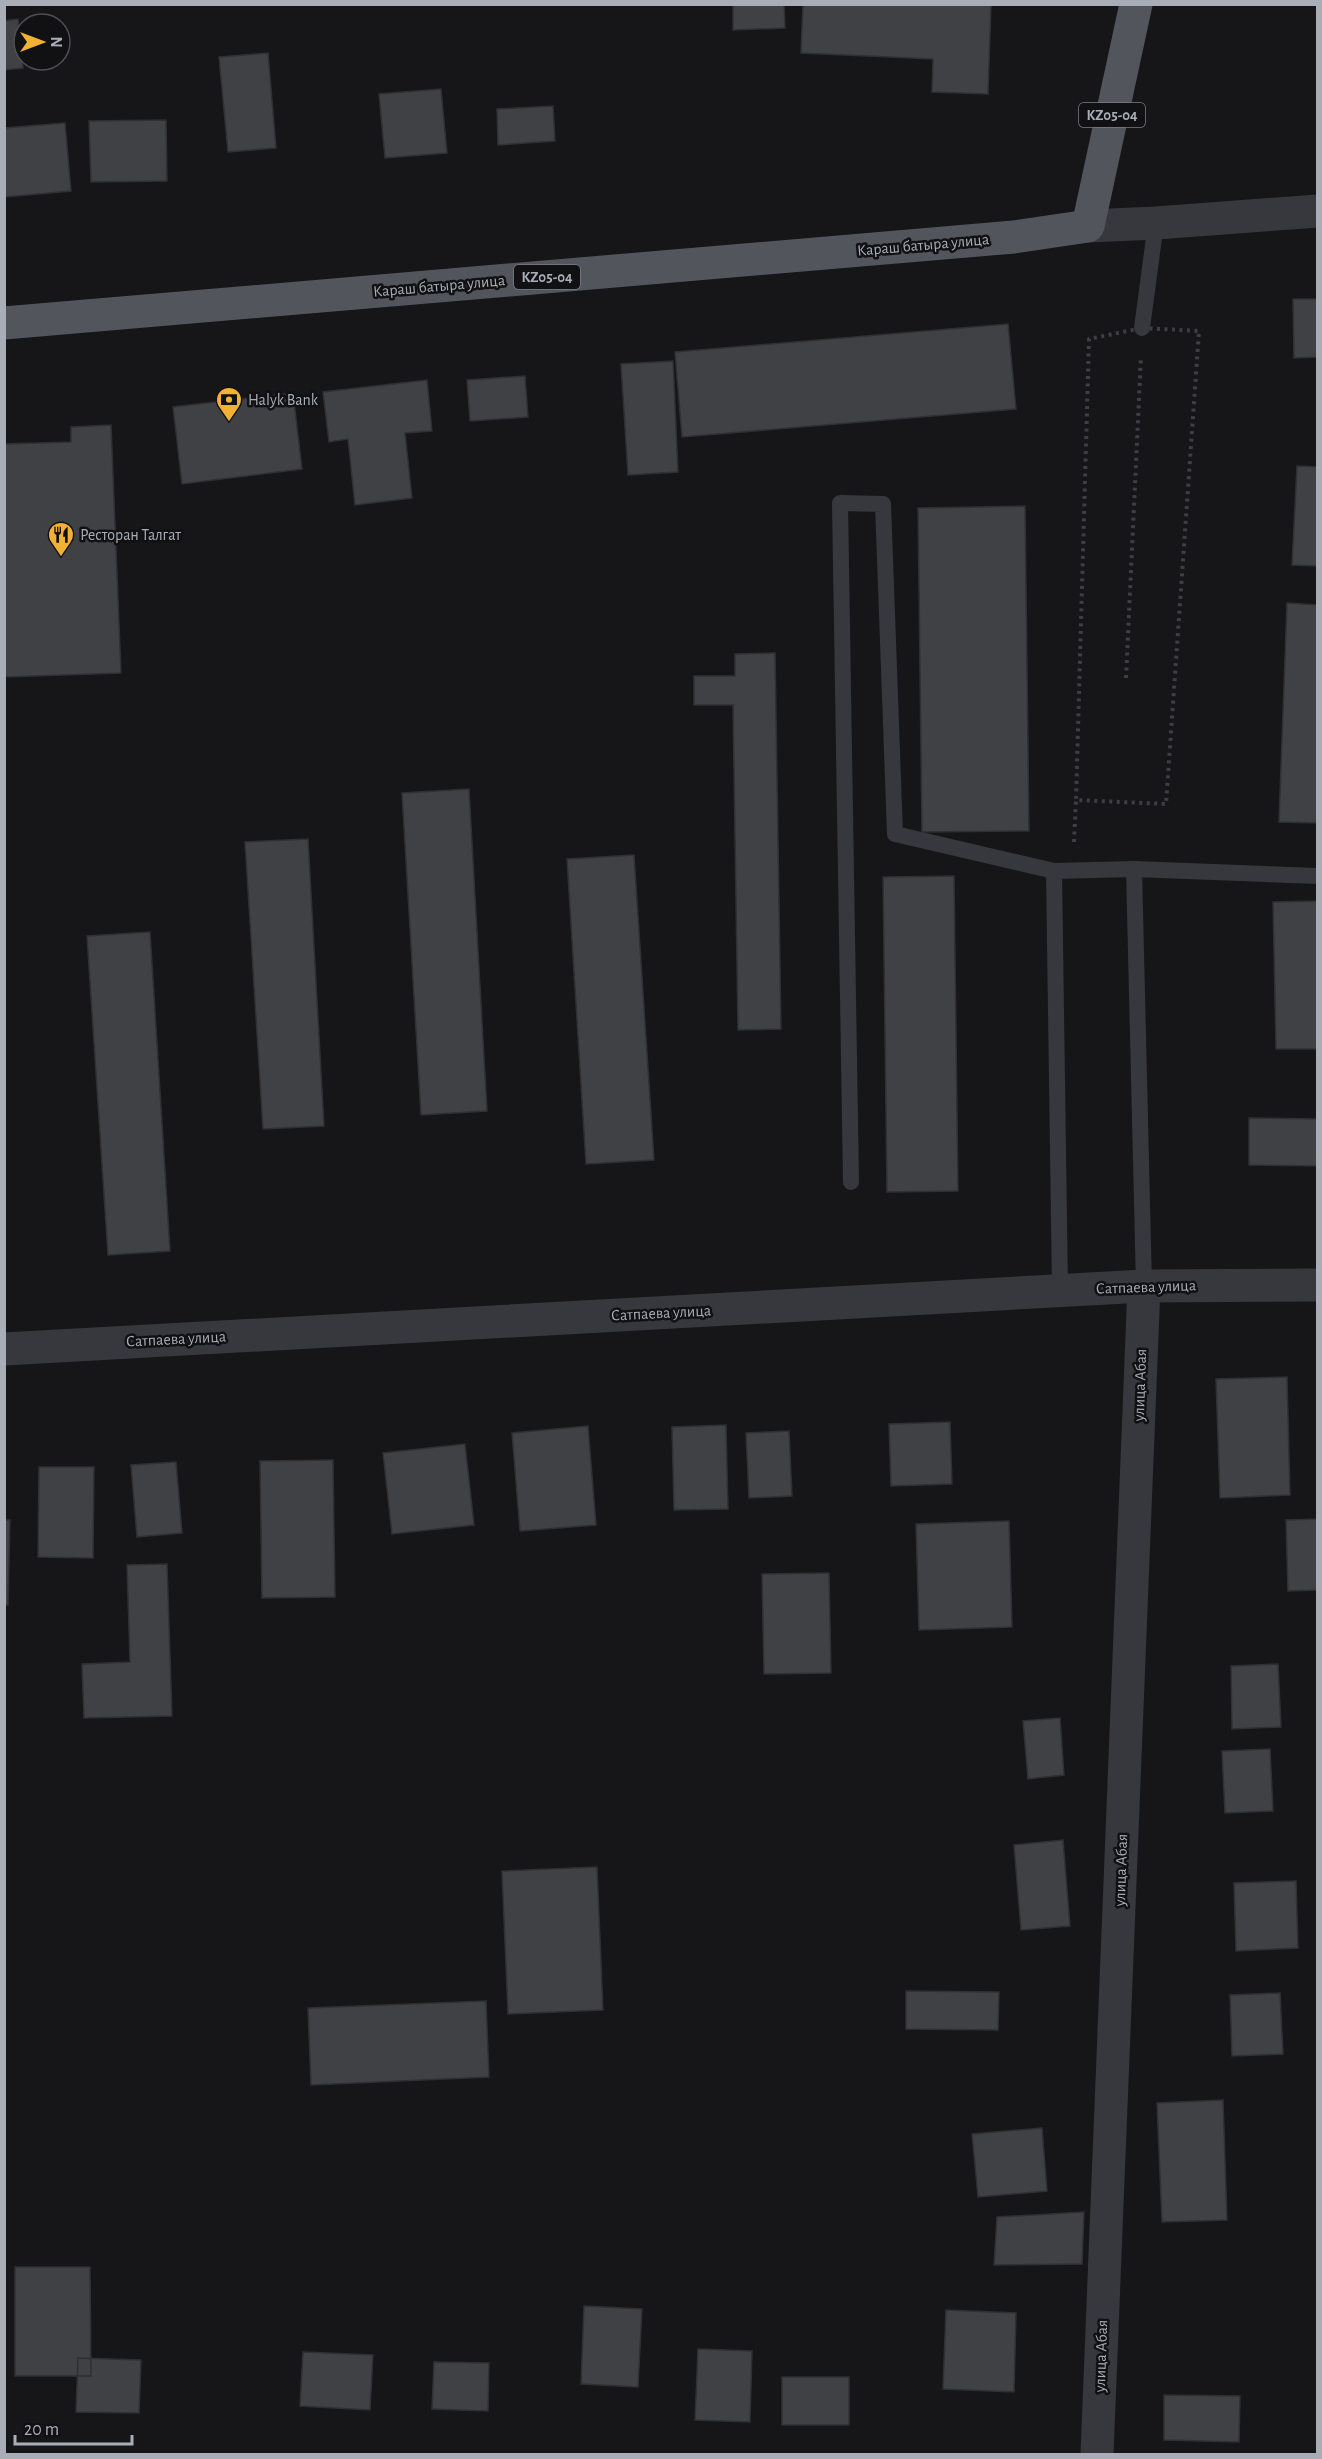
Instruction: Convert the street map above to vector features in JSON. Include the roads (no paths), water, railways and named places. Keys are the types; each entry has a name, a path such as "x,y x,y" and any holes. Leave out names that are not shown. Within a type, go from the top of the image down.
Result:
{"main road":[{"name":"KZ05-04","path":"1088,226 1136,4"},
{"name":"Караш батыра улица","path":"4,323 1014,237 1088,226"}],"street":[{"name":"Караш батыра улица","path":"1088,226 1317,211"},
{"name":"Сатпаева улица","path":"4,1348 1144,1286 1317,1285"},
{"name":"улица Абая","path":"1097,2454 1144,1286"}],"lane":[{"path":"1142,334 1156,223"},
{"path":"850,1182 840,502 883,504 895,834 1054,871 1134,869 1317,876"},
{"path":"1134,869 1144,1286"},
{"path":"1054,871 1060,1291"}],"place":[{"name":"Halyk Bank","path":"229,423"},
{"name":"Ресторан Талгат","path":"61,558"}]}
